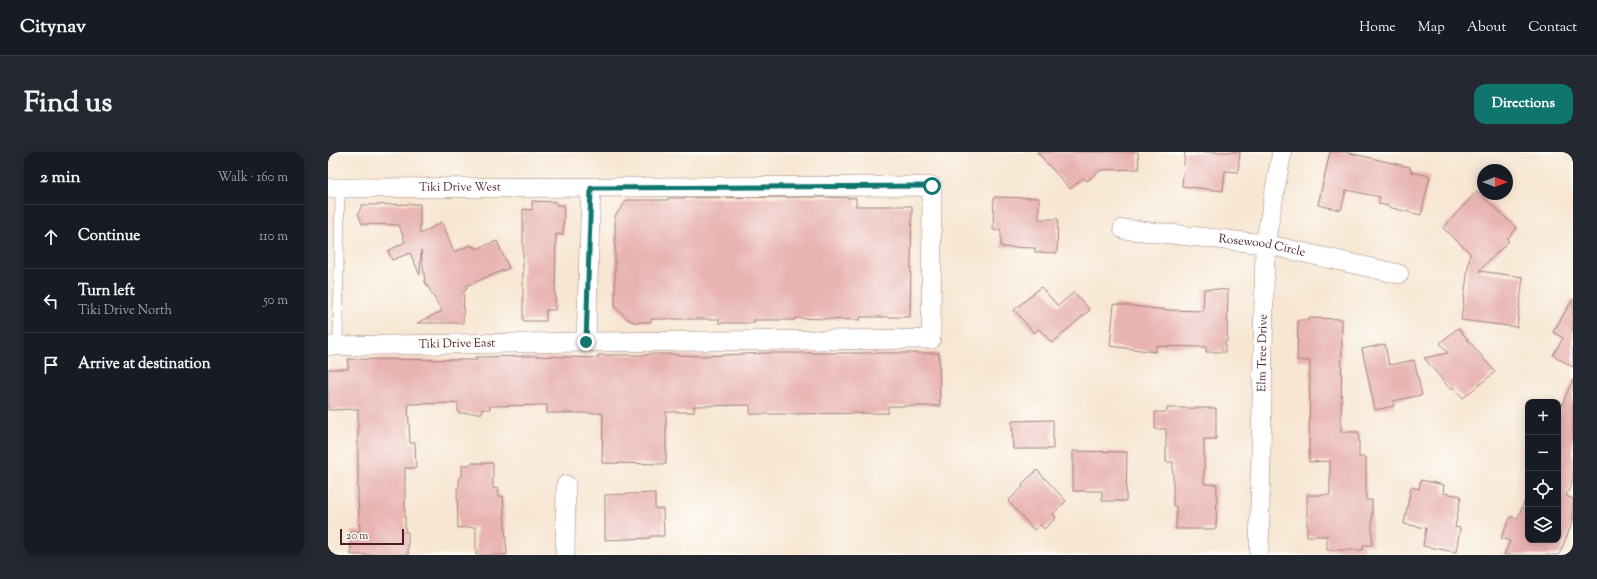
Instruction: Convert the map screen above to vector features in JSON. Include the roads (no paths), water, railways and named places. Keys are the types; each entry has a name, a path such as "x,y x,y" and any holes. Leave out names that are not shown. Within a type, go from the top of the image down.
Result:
{"street":[{"name":"Elm Tree Drive","path":"1259,555 1265,244 1282,152"},
{"name":"Tiki Drive West","path":"334,188 932,186 931,339 586,342"},
{"path":"586,342 591,188"},
{"name":"Rosewood Circle","path":"1123,229 1265,244 1399,274"},
{"name":"Tiki Drive East","path":"333,346 586,342"},
{"path":"566,485 566,555"}],"lane":[{"path":"333,346 334,188"}]}
